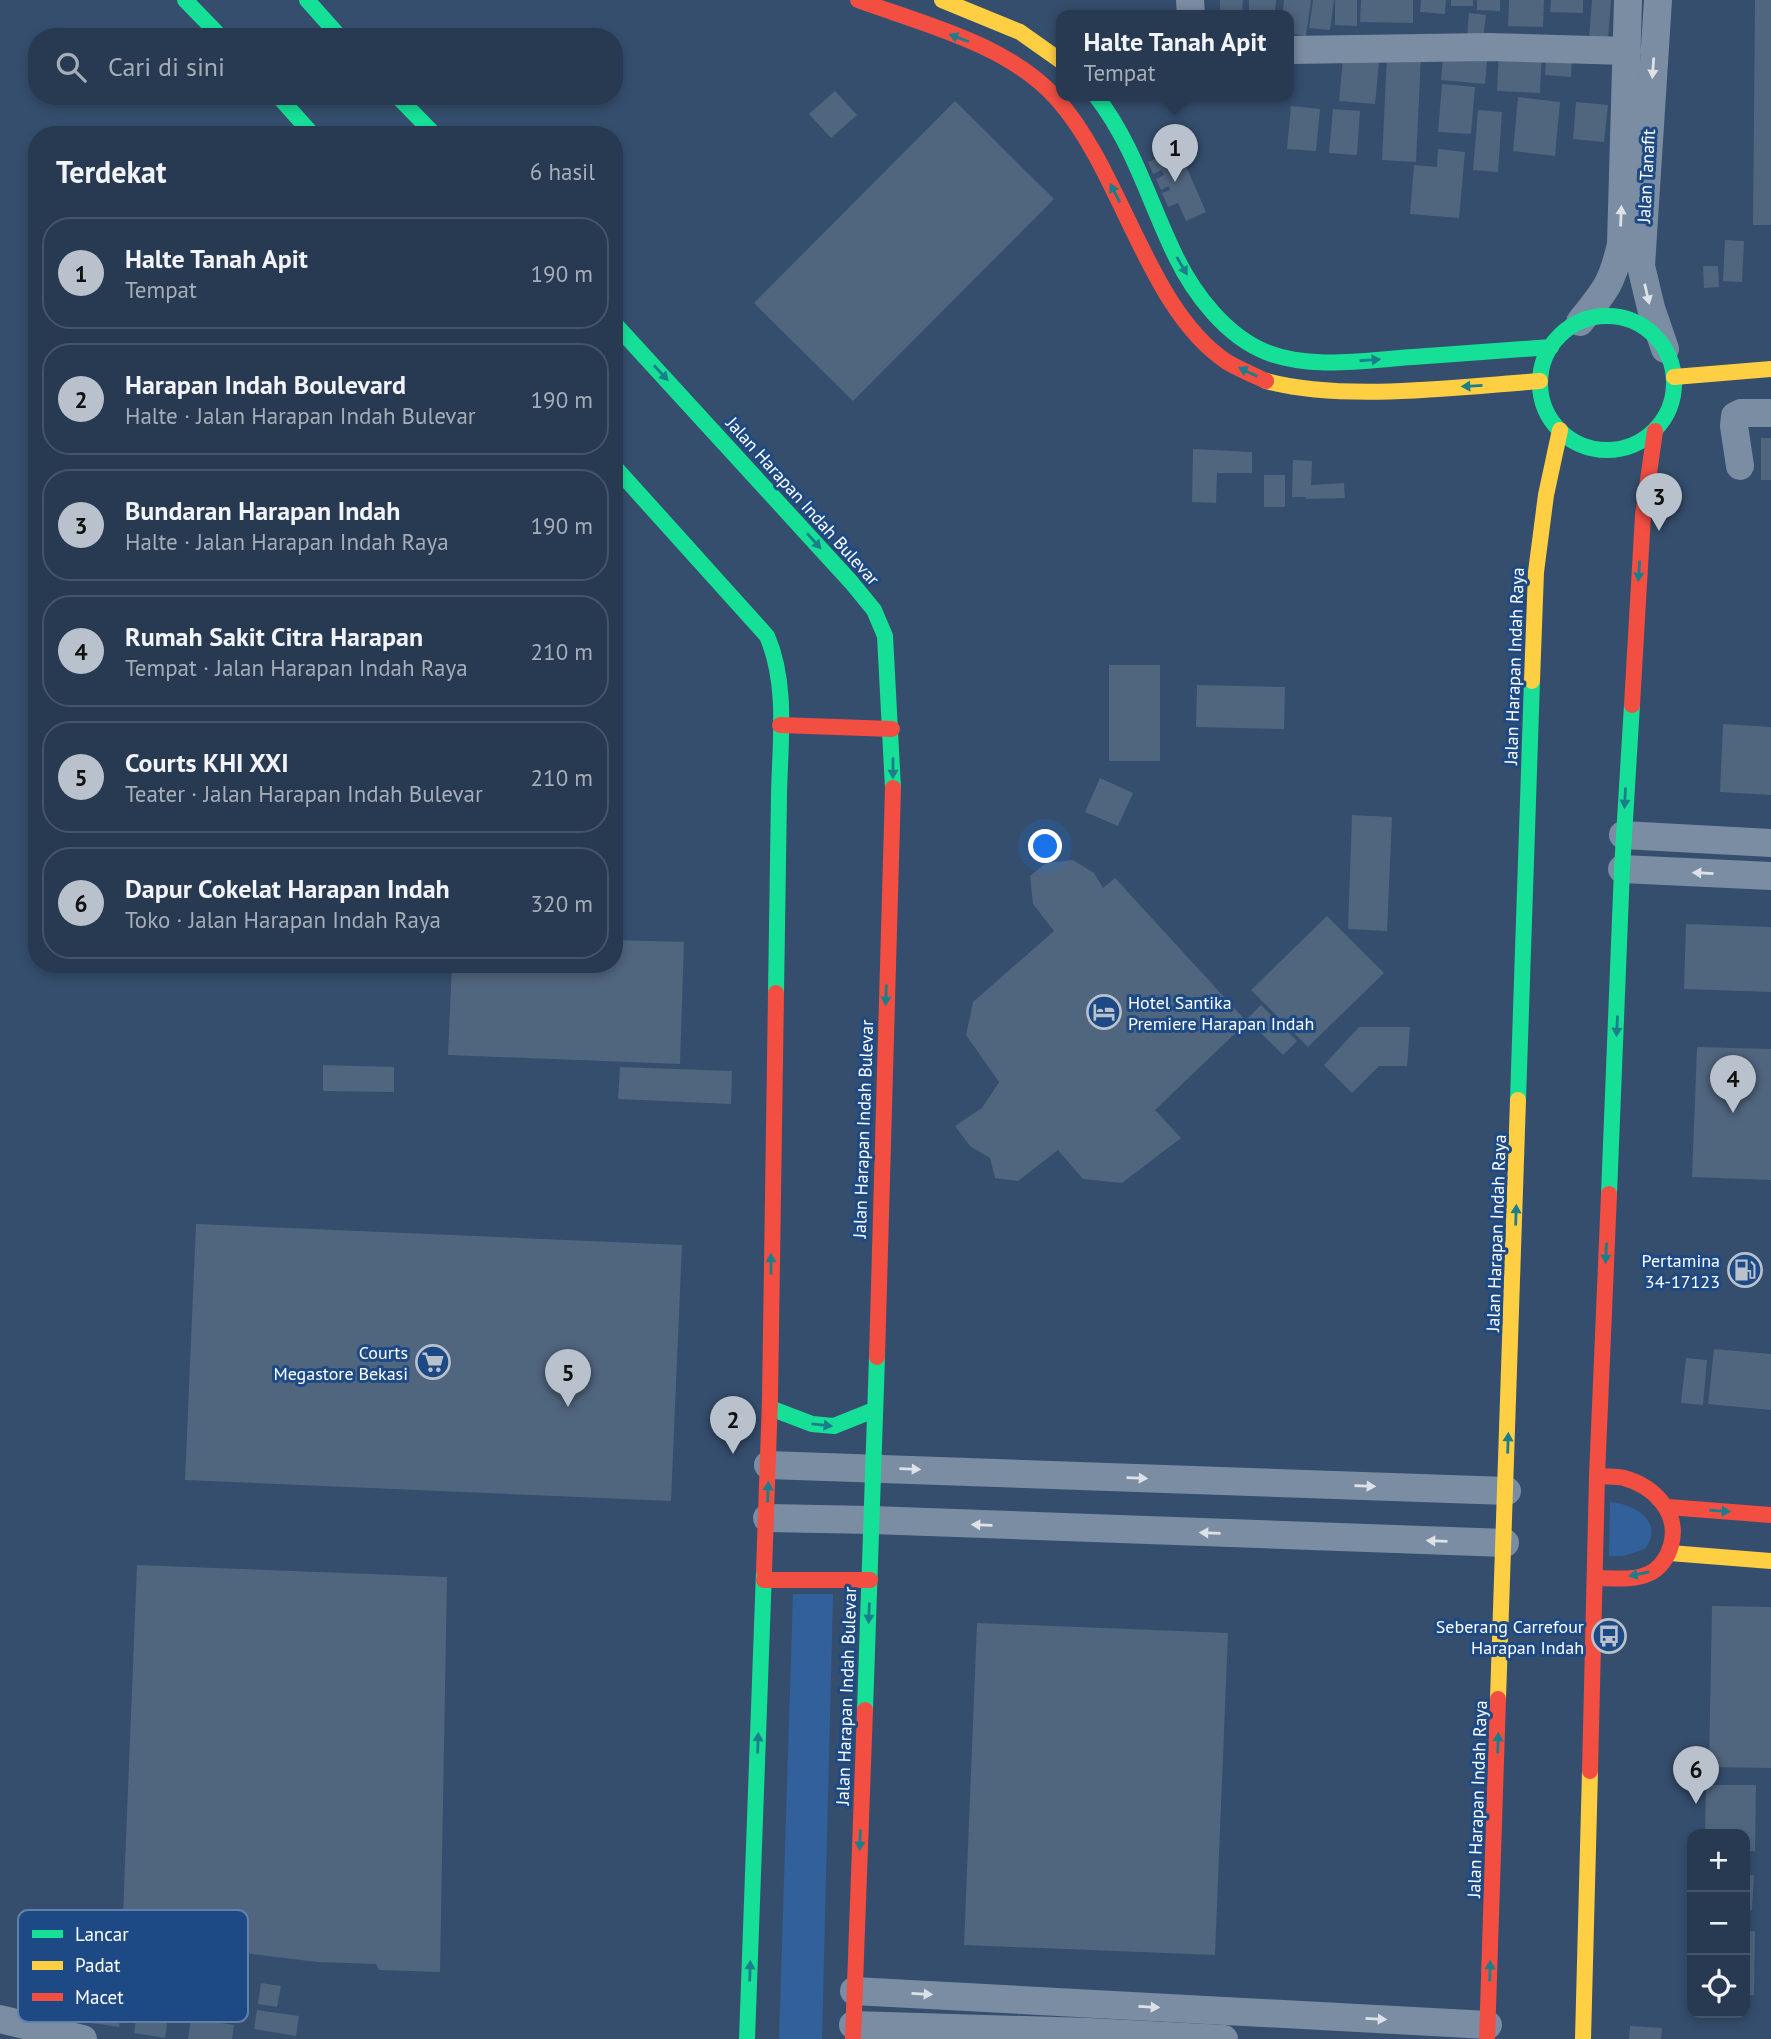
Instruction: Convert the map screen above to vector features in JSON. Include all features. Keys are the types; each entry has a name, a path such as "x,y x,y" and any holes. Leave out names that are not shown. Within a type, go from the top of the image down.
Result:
{"street":[{"path":"185,0 212,28"},
{"path":"307,0 332,28"},
{"path":"858,0 984,47 1024,71 1056,98"},
{"path":"942,0 995,19 1048,49 1056,56"},
{"name":"Jalan Tanafit","path":"1580,322 1608,289 1621,244 1628,0"},
{"name":"Jalan Tanafit","path":"1658,0 1641,266 1665,349"},
{"path":"343,12 346,28"},
{"path":"1294,50 1489,47 1627,51"},
{"path":"1058,101 1083,132 1174,302 1197,334 1236,367 1265,381 1303,389 1370,391 1540,382"},
{"path":"1100,101 1125,142 1177,260 1194,287 1212,310 1236,332 1265,352 1293,359 1351,362 1550,347"},
{"path":"286,105 305,126"},
{"path":"406,105 426,126"},
{"path":"1607,316 1621,317 1646,328 1665,349 1674,377 1671,406 1655,430 1629,446 1600,449 1585,446 1560,430 1545,408 1540,382 1543,363 1550,347 1564,332 1580,322 1607,316"},
{"name":"Jalan Harapan Indah Bulevar","path":"623,333 874,610 885,636 893,772 872,1520 853,2032"},
{"path":"1674,377 1771,369"},
{"path":"1740,466 1735,416 1741,413 1771,413"},
{"name":"Jalan Harapan Indah Raya","path":"1488,2032 1535,585 1546,495 1560,430"},
{"path":"1583,2039 1597,1476 1623,835 1643,515 1655,430"},
{"path":"1546,495 1568,469"},
{"path":"623,476 767,636 778,668 780,725 770,1408 747,2039"},
{"path":"1632,484 1637,491 1643,515"},
{"path":"780,725 892,729"},
{"path":"1623,835 1771,843"},
{"path":"1622,869 1771,876"},
{"path":"770,1408 812,1424 834,1426 874,1410"},
{"path":"768,1465 1507,1491"},
{"path":"1595,1578 1621,1578 1653,1572 1670,1553 1673,1522 1668,1507 1650,1491 1628,1479 1597,1476"},
{"path":"1668,1507 1771,1515"},
{"path":"767,1518 1505,1543"},
{"path":"1670,1553 1771,1561"},
{"path":"764,1580 870,1580"},
{"path":"854,1990 1488,2032"},
{"path":"0,2019 83,2039"},
{"path":"853,2032 1089,2032 1224,2039"}],"shaded area":[{"path":"1610,1502 1637,1510 1649,1522 1650,1539 1645,1549 1623,1556 1609,1556"},
{"path":"793,1594 833,1594 822,2039 779,2039"}],"building":[{"path":"1220,0 1243,0 1242,10 1220,10"},
{"path":"1249,0 1276,0 1275,10 1249,10"},
{"path":"1284,0 1311,0 1306,36 1294,34 1294,10 1283,10"},
{"path":"1313,0 1334,0 1330,30 1309,28"},
{"path":"1335,0 1357,0 1357,26 1335,25"},
{"path":"1361,0 1413,0 1413,23 1360,22"},
{"path":"1421,0 1446,0 1445,14 1420,12"},
{"path":"1451,0 1473,0 1473,6 1451,6"},
{"path":"1477,0 1500,0 1500,11 1477,10"},
{"path":"1509,0 1544,0 1543,27 1508,26"},
{"path":"1551,0 1583,0 1583,13 1550,12"},
{"path":"1592,0 1611,0 1608,40 1589,39"},
{"path":"1755,0 1771,0 1771,225 1753,225"},
{"path":"1469,13 1486,15 1483,39 1467,38"},
{"path":"1499,49 1542,51 1540,93 1497,91"},
{"path":"1546,54 1572,56 1571,77 1545,75"},
{"path":"1387,56 1421,57 1416,162 1382,160"},
{"path":"1443,57 1487,61 1485,84 1441,80"},
{"path":"1343,59 1379,62 1375,104 1339,101"},
{"path":"1442,84 1475,87 1471,134 1438,132"},
{"path":"835,91 857,115 831,138 809,114"},
{"path":"1518,97 1560,102 1555,156 1513,151"},
{"path":"955,101 1054,199 853,401 754,303"},
{"path":"1576,102 1608,105 1604,142 1573,139"},
{"path":"1291,106 1320,109 1316,151 1287,149"},
{"path":"1333,109 1360,111 1357,155 1329,153"},
{"path":"1478,110 1502,112 1498,172 1473,170"},
{"path":"1175,141 1206,212 1186,221 1178,203 1168,207 1162,193 1170,190 1169,186 1161,190 1156,179 1164,175 1162,170 1153,174 1148,162 1158,158 1155,150"},
{"path":"1438,149 1465,152 1459,218 1410,214 1414,165 1437,167"},
{"path":"1725,240 1744,241 1742,282 1723,281"},
{"path":"1703,266 1718,266 1719,287 1704,288"},
{"path":"1761,438 1771,438 1771,480 1761,480"},
{"path":"1193,449 1252,452 1252,473 1217,473 1216,503 1192,502"},
{"path":"1293,460 1312,461 1311,485 1344,483 1345,498 1292,497"},
{"path":"1264,475 1285,475 1285,507 1264,507"},
{"path":"1109,665 1160,665 1160,761 1109,761"},
{"path":"1197,685 1285,687 1284,729 1196,727"},
{"path":"1723,724 1771,727 1771,795 1720,792"},
{"path":"1100,778 1133,793 1118,826 1085,812"},
{"path":"1352,815 1392,817 1387,931 1348,929"},
{"name":"Hotel Santika Premiere Harapan Indah","path":"1073,860 1094,873 1103,888 1115,878 1247,1022 1155,1110 1181,1138 1122,1183 1083,1179 1058,1150 1018,1181 995,1178 990,1158 970,1146 955,1126 982,1108 999,1082 966,1035 973,1002 1054,931 1033,904 1030,876 1046,863"},
{"path":"1327,916 1384,973 1308,1047 1251,990"},
{"path":"1686,924 1771,927 1771,992 1684,989"},
{"path":"623,940 684,942 680,1064 448,1055 452,973 623,973"},
{"path":"1261,1005 1297,1041 1283,1055 1247,1019"},
{"path":"1359,1027 1410,1027 1407,1066 1379,1066 1352,1093 1324,1065"},
{"path":"1697,1047 1771,1049 1771,1180 1692,1177"},
{"path":"323,1065 394,1067 394,1092 323,1091"},
{"path":"620,1067 732,1071 731,1104 618,1099"},
{"name":"Courts Megastore Bekasi","path":"196,1224 682,1245 671,1501 185,1480"},
{"path":"1714,1349 1771,1354 1771,1410 1708,1404"},
{"path":"1686,1358 1707,1360 1703,1405 1681,1403"},
{"path":"137,1565 447,1577 440,1972 379,1970 376,1964 317,1962 248,1954 248,1910 123,1910"},
{"path":"1712,1606 1771,1607 1771,1768 1709,1767"},
{"path":"977,1623 1228,1633 1215,1955 964,1945"},
{"path":"1706,1785 1756,1785 1755,1851 1750,1851 1750,1829 1705,1829"},
{"path":"1750,1875 1754,1875 1752,1910"},
{"path":"1750,1931 1755,1931 1754,1995 1750,1995"},
{"path":"261,1983 281,1986 277,2007 258,2004"},
{"path":"257,2010 299,2016 296,2036 254,2029"},
{"path":"85,2022 120,2022 119,2027"},
{"path":"136,2022 167,2022 165,2038 134,2033"},
{"path":"190,2022 234,2025 232,2039 188,2039"},
{"path":"1630,2026 1662,2028 1661,2039 1629,2039"}],"traffic: fast":[{"path":"185,0 212,28"},
{"path":"307,0 332,28"},
{"path":"1099,101 1121,134 1176,257 1192,285 1225,325 1251,345 1283,358 1320,362 1551,347"},
{"path":"286,105 305,126"},
{"path":"406,105 426,126"},
{"path":"1607,316 1633,321 1654,336 1669,357 1674,383 1669,409 1654,430 1633,445 1607,450 1581,445 1560,430 1545,409 1540,383 1545,357 1560,336 1581,321 1607,316"},
{"path":"623,333 874,610 885,636 893,788"},
{"path":"623,476 767,636 774,654 781,714 776,993"},
{"path":"1518,1100 1532,681"},
{"path":"1609,1194 1622,869 1632,705"},
{"path":"865,1710 877,1357"},
{"path":"770,1408 812,1424 834,1426 874,1410"},
{"path":"747,2039 764,1571"}],"traffic: slow":[{"path":"942,0 1020,32 1056,57"},
{"path":"1674,377 1771,369"},
{"path":"1266,381 1330,391 1365,392 1540,381"},
{"path":"1532,681 1536,572 1546,495 1560,430"},
{"path":"1498,1699 1518,1100"},
{"path":"1670,1553 1771,1561"},
{"path":"1583,2039 1590,1771"}],"traffic: jam":[{"path":"858,0 990,50 1037,80 1056,98"},
{"path":"1059,101 1080,129 1100,164 1155,275 1176,309 1199,339 1227,362 1266,381"},
{"path":"1632,705 1643,515 1655,431"},
{"path":"780,725 892,729"},
{"path":"877,1357 893,788"},
{"path":"764,1571 770,1398 776,993"},
{"path":"1590,1771 1597,1476 1609,1194"},
{"path":"1595,1578 1629,1578 1652,1572 1668,1554 1673,1533 1672,1522 1662,1502 1645,1487 1624,1478 1597,1476"},
{"path":"1668,1507 1771,1515"},
{"path":"764,1580 870,1580"},
{"path":"1487,2039 1498,1699"},
{"path":"853,2039 865,1710"}],"place":[{"name":"Halte Tanah Apit","path":"1175,182"},
{"name":"Bundaran Harapan Indah","path":"1659,531"},
{"name":"Hotel Santika Premiere Harapan Indah","path":"1104,1012"},
{"name":"Rumah Sakit Citra Harapan","path":"1733,1113"},
{"name":"Pertamina 34-17123","path":"1745,1270"},
{"name":"Courts Megastore Bekasi","path":"433,1362"},
{"name":"Courts KHI XXI","path":"568,1407"},
{"name":"Harapan Indah Boulevard","path":"733,1454"},
{"name":"Seberang Carrefour Harapan Indah","path":"1609,1636"},
{"name":"Dapur Cokelat Harapan Indah","path":"1696,1804"}]}
